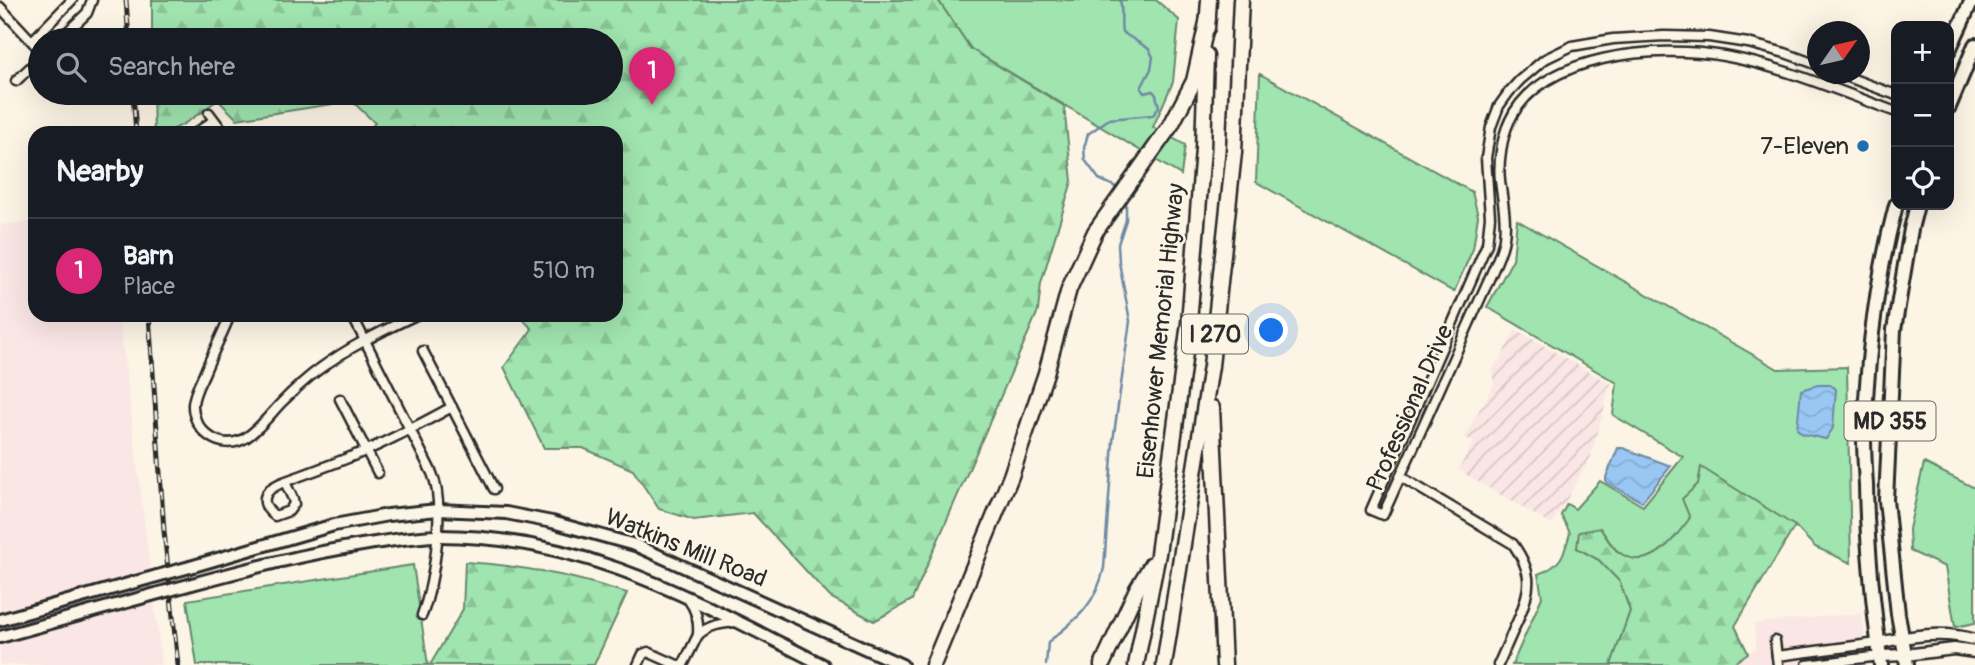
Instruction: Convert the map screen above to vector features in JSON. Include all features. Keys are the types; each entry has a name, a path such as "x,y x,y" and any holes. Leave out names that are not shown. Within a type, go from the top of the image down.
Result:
{"highway":[{"name":"Eisenhower Memorial Highway","path":"1136,665 1158,554 1189,323 1203,149 1209,0"},
{"name":"I 270","path":"1164,665 1211,366 1234,152 1241,0"},
{"path":"933,665 1011,476 1046,373 1069,289 1095,232 1171,125 1194,80 1208,18"},
{"path":"1211,366 1224,665"},
{"path":"1102,665 1137,589 1158,554"}],"main road":[{"path":"1954,39 1972,0"},
{"path":"1954,95 1975,45"},
{"name":"MD 355","path":"1880,655 1867,520 1864,439 1869,356 1888,235 1895,210"},
{"name":"MD 355","path":"1906,660 1898,614 1886,500 1894,330 1916,210"},
{"name":"Watkins Mill Road","path":"0,620 334,525 388,515 438,510 479,510 552,522 635,545 902,665"},
{"name":"Watkins Mill Road","path":"0,637 274,562 340,548 436,536 505,540 615,566 686,596 823,665"}],"street":[{"path":"45,28 72,0"},
{"path":"71,28 87,13 92,0"},
{"path":"0,7 28,37"},
{"name":"Professional Drive","path":"1807,61 1748,43 1709,37 1613,38 1572,46 1545,59 1520,80 1499,106 1491,127 1486,158 1490,217 1487,244 1371,510 1383,515 1494,268 1504,239 1505,214 1500,179 1502,150 1509,123 1518,108 1538,86 1563,70 1596,60 1643,53 1695,52 1751,62 1891,110"},
{"path":"16,82 28,70"},
{"path":"1867,84 1891,93"},
{"path":"203,126 211,117 218,126"},
{"path":"226,322 193,402 195,418 200,428 211,438 225,443 245,439 308,378 329,362 402,322"},
{"path":"356,322 436,482 436,536 429,596 422,615"},
{"path":"424,351 494,489"},
{"path":"340,399 378,473"},
{"path":"285,482 367,450 452,407"},
{"path":"1401,477 1513,544 1521,555 1529,582 1528,596 1498,665"},
{"path":"683,665 698,635 696,612 686,596"},
{"path":"698,635 710,626 738,622"},
{"path":"1807,665 1880,655 1902,638 1952,635 1975,640"},
{"path":"1775,641 1778,660 1880,655 1906,660 1954,649 1975,652"},
{"path":"638,665 643,654 648,652 677,665"}],"shaded area":[{"path":"28,222 28,322 120,322 162,665 0,665 0,225"},
{"path":"1515,329 1611,384 1591,457 1552,525 1458,470 1474,442 1464,437 1494,384 1492,371"},
{"path":"1862,613 1868,665 1733,665 1756,648 1754,623"}],"green space":[{"path":"152,0 938,0 971,49 1064,106 1072,181 1041,283 1038,311 912,600 874,621 830,597 753,513 694,520 659,509 633,470 583,448 544,448 504,367 532,329 526,322 623,322 623,126 372,126 375,123 356,105 623,105 623,28 152,28"},
{"path":"938,0 1156,0 1179,20 1173,82 1153,127 1185,145 1181,175 971,49"},
{"path":"1260,74 1472,192 1478,216 1473,249 1454,292 1256,182"},
{"path":"153,105 211,105 180,126 154,126"},
{"path":"223,105 326,105 237,119"},
{"path":"1517,220 1778,369 1847,367 1851,563 1815,547 1795,526 1698,484 1686,524 1674,540 1657,553 1640,559 1626,557 1613,546 1600,528 1577,548 1599,560 1620,582 1630,611 1611,665 1512,665 1542,597 1538,574 1557,563 1566,548 1570,533 1561,515 1567,504 1575,509 1600,481 1643,506 1683,457 1613,415 1617,383 1487,307 1513,259"},
{"path":"1924,463 1975,488 1975,623 1955,627 1945,567 1910,551 1909,529"},
{"path":"1701,467 1795,526 1735,626 1748,653 1731,665 1611,665 1630,611 1620,582 1599,560 1577,548 1579,532 1600,528 1617,551 1629,557 1639,559 1659,552 1690,518 1682,499 1698,484"},
{"path":"465,562 547,572 627,593 594,665 430,665 463,609"},
{"path":"413,565 428,665 197,665 187,600"}],"water":[{"path":"1830,385 1836,389 1833,428 1826,439 1803,434 1797,429 1801,390"},
{"path":"1618,448 1671,466 1642,502 1606,482"}],"waterway":[{"path":"1119,191 1099,179 1085,160 1084,148 1088,134 1109,119 1153,115 1159,107 1153,91 1144,93 1141,88 1151,69 1153,57 1149,49 1122,32 1120,0"},
{"path":"1046,665 1048,642 1084,611 1096,592 1104,568 1113,441 1130,321 1118,244 1126,220 1126,198"}],"railway":[{"path":"126,0 128,28"},
{"path":"134,105 135,126"},
{"path":"149,322 164,531 178,665"}],"place":[{"name":"Barn","path":"652,105"},
{"name":"7-Eleven","path":"1863,146"}]}
